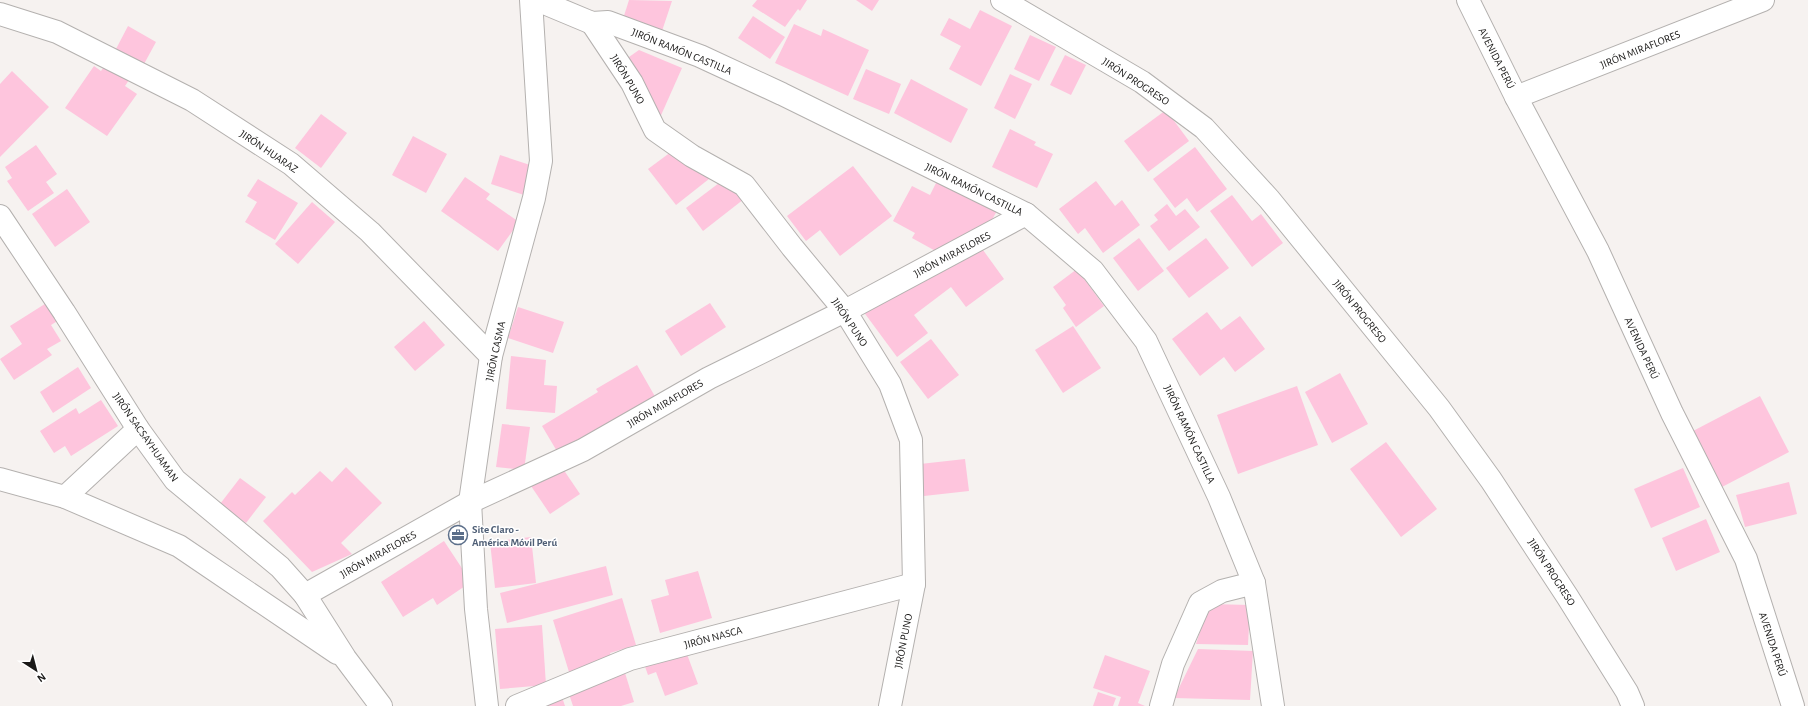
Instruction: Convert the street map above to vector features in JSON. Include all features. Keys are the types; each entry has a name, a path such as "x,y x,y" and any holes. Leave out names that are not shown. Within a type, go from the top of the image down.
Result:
{"street":[{"name":"JIRÓN CASMA","path":"487,706 476,609 470,502 492,356 534,198 541,161 531,0"},
{"name":"JIRÓN RAMÓN CASTILLA","path":"537,0 592,23 608,22 700,56 782,94 937,172 1026,214 1093,271 1146,341 1219,497 1254,583 1273,706"},
{"name":"JIRÓN PROGRESO","path":"1002,0 1148,87 1204,128 1269,199 1439,408 1491,480 1567,596 1627,692 1633,706"},
{"name":"AVENIDA PERÚ","path":"1468,0 1516,97 1598,251 1672,413 1746,559 1793,706"},
{"name":"JIRÓN MIRAFLORES","path":"1516,97 1763,0"},
{"name":"JIRÓN HUARAZ","path":"0,14 57,32 192,100 291,164 370,232 492,356"},
{"name":"JIRÓN PUNO","path":"592,23 632,83 655,130 692,156 744,185 792,247 845,311 890,384 911,440 914,584 890,706"},
{"name":"JIRÓN MIRAFLORES","path":"305,595 470,502 583,450 709,378 845,311 1026,214"},
{"name":"JIRÓN SACSAYHUAMAN","path":"0,216 64,312 138,429 175,480 280,567 305,595 345,658 381,706"},
{"path":"65,497 138,429"},
{"path":"0,479 65,497 179,546 345,658"},
{"path":"1161,706 1173,664 1200,603 1222,590 1254,583"},
{"name":"JIRÓN NASCA","path":"517,706 630,659 914,584"}],"building":[{"path":"629,0 672,1 662,31 623,19"},
{"path":"757,0 807,0 800,11 798,9 785,27 752,6"},
{"path":"856,0 879,0 872,11"},
{"path":"980,10 1012,26 981,86 949,69 961,46 940,35 949,18 970,29"},
{"path":"753,16 785,37 770,59 738,38"},
{"path":"794,24 821,36 823,29 869,50 848,96 775,63"},
{"path":"128,26 156,42 144,64 116,49"},
{"path":"1030,35 1056,47 1039,81 1014,69"},
{"path":"639,50 682,68 658,122 624,66 629,57"},
{"path":"1065,55 1086,65 1071,95 1050,85"},
{"path":"108,61 131,77 125,86 137,94 107,136 65,108 94,66 101,71"},
{"path":"866,69 901,84 889,114 853,99"},
{"path":"12,71 49,107 0,157 0,84"},
{"path":"1010,74 1032,84 1015,119 994,108"},
{"path":"911,79 968,109 951,143 894,113"},
{"path":"1166,110 1189,141 1148,172 1124,141"},
{"path":"321,114 347,133 321,168 295,148"},
{"path":"1010,129 1036,142 1034,145 1053,154 1037,188 992,167"},
{"path":"413,136 447,154 426,193 392,175"},
{"path":"36,145 57,174 46,182 54,193 28,211 7,181 12,178 5,167"},
{"path":"1195,147 1227,189 1197,212 1187,198 1175,208 1153,179"},
{"path":"675,149 714,175 676,205 648,169"},
{"path":"500,155 533,166 524,195 491,184"},
{"path":"853,166 892,216 840,256 820,230 806,241 787,216"},
{"path":"465,177 490,194 486,199 519,222 498,251 441,211"},
{"path":"727,177 744,199 703,231 686,208"},
{"path":"939,177 998,209 984,234 941,254 912,238 915,233 893,221 912,186 930,195"},
{"path":"258,179 298,203 275,240 245,222 257,202 247,196"},
{"path":"1096,181 1115,206 1122,200 1140,225 1103,253 1085,228 1078,234 1059,209"},
{"path":"67,189 90,222 55,247 32,214"},
{"path":"1232,195 1252,221 1261,214 1283,243 1252,267 1210,211"},
{"path":"312,202 335,222 298,264 275,244"},
{"path":"1167,204 1176,216 1185,209 1200,227 1169,251 1150,226 1158,220 1154,215"},
{"path":"1139,238 1164,271 1138,291 1113,258"},
{"path":"1206,238 1229,268 1189,298 1166,268"},
{"path":"983,250 1004,279 966,307 951,287 914,315 928,333 897,357 863,311 938,269"},
{"path":"1077,269 1104,306 1076,327 1063,308 1066,305 1053,287"},
{"path":"48,302 59,320 51,325 61,341 47,349 52,355 14,380 0,359 22,344 10,326"},
{"path":"710,303 726,327 681,356 665,331"},
{"path":"518,307 564,322 553,353 508,338"},
{"path":"1207,312 1221,330 1240,316 1265,349 1235,372 1224,357 1200,376 1172,339"},
{"path":"424,321 445,345 415,371 394,347"},
{"path":"1073,326 1101,368 1063,393 1035,350"},
{"path":"931,339 959,375 928,399 900,362"},
{"path":"511,356 546,360 544,385 557,386 555,413 506,409"},
{"path":"637,365 657,400 561,458 542,426 598,392 596,389"},
{"path":"78,367 91,388 53,413 40,392"},
{"path":"1340,373 1368,424 1332,443 1305,392"},
{"path":"1297,386 1318,445 1238,474 1217,415"},
{"path":"1760,396 1789,452 1722,487 1693,431"},
{"path":"101,400 118,426 71,456 65,446 54,453 40,431 76,408 79,414"},
{"path":"502,424 530,427 524,470 496,467"},
{"path":"1386,442 1437,509 1401,537 1350,469"},
{"path":"965,459 969,491 924,496 920,464"},
{"path":"561,466 580,494 550,514 531,486"},
{"path":"346,467 382,503 341,543 352,554 312,572 263,521 292,492 295,495 320,471 332,482"},
{"path":"1683,468 1700,507 1651,528 1634,489"},
{"path":"240,478 266,497 246,523 220,504"},
{"path":"1789,482 1797,514 1745,527 1736,495"},
{"path":"1706,519 1720,552 1676,571 1662,538"},
{"path":"531,537 536,583 495,588 490,542"},
{"path":"444,541 471,582 437,605 433,598 403,617 381,582"},
{"path":"606,566 613,595 507,623 500,593"},
{"path":"698,571 712,618 660,633 651,600 669,595 665,580"},
{"path":"622,598 636,645 610,653 611,658 569,672 553,620"},
{"path":"1209,604 1250,605 1248,645 1196,644"},
{"path":"542,625 546,685 500,689 495,629"},
{"path":"684,646 698,684 665,696 656,672 648,675 643,661"},
{"path":"1198,649 1253,651 1250,700 1174,698"},
{"path":"1105,655 1150,671 1138,703 1145,706 1118,706 1121,697 1093,688"},
{"path":"625,673 634,702 621,706 573,706 568,691"},
{"path":"1098,692 1116,698 1113,706 1093,706"},
{"path":"562,697 565,706 536,706"}],"place":[{"name":"Site Claro - América Móvil Perú","path":"458,535"}]}
